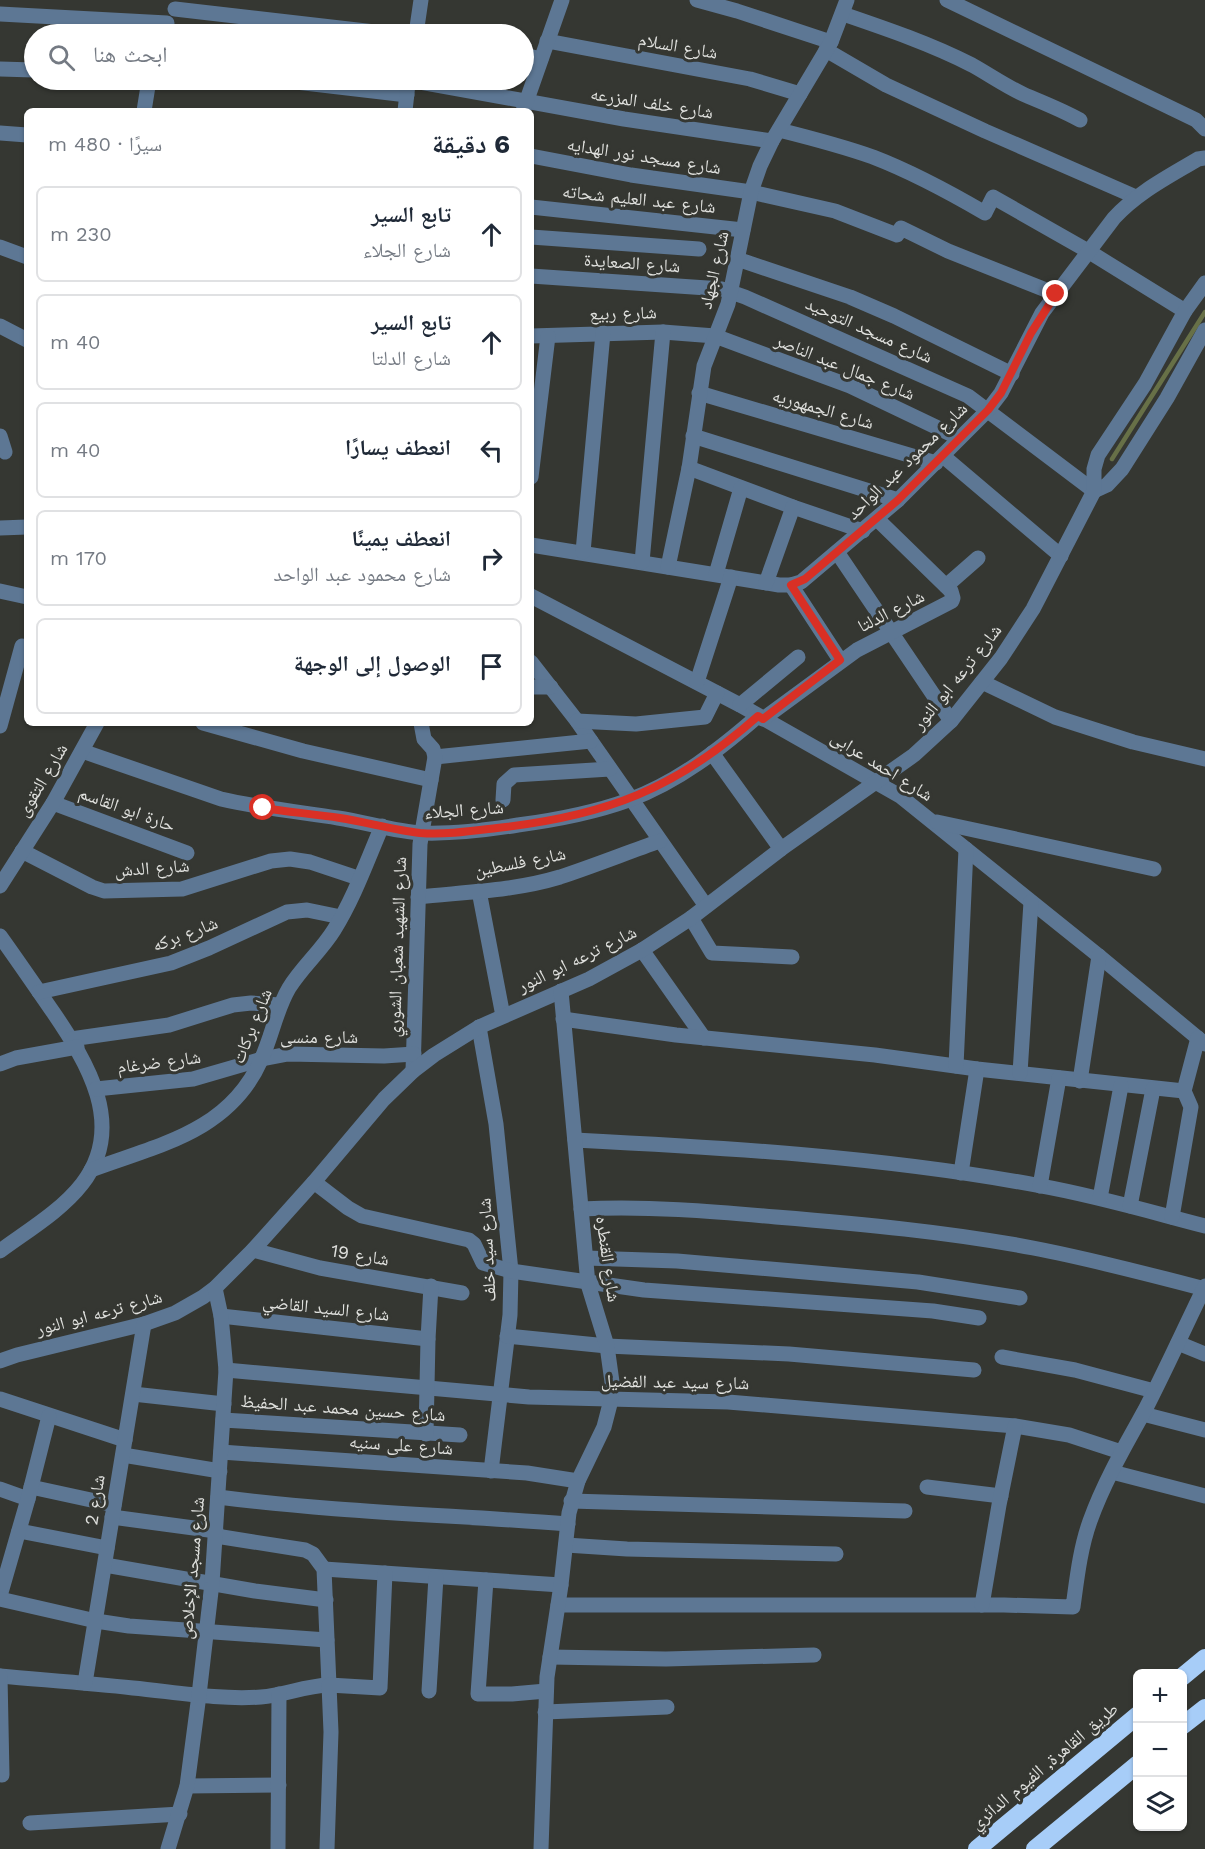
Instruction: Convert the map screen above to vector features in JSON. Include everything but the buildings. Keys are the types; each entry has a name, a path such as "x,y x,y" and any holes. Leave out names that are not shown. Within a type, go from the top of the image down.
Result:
{"highway":[{"path":"1187,1673 1205,1658"},
{"path":"1186,1723 1205,1708"},
{"name":"طريق القاهرة, الفيوم الدائري","path":"977,1849 1133,1718"},
{"path":"1035,1849 1133,1767"}],"street":[{"path":"417,24 421,0"},
{"path":"534,78 562,0"},
{"path":"697,0 738,5 829,46 886,85 985,131 1136,196"},
{"path":"947,0 1196,120 1205,129"},
{"path":"845,7 973,66 1025,95 1054,106 1080,120"},
{"name":"شارع الجهاد","path":"668,567 689,468 704,366 724,316 731,291 751,192 760,166 829,46 845,7"},
{"path":"0,14 171,17 262,24"},
{"name":"شارع السلام","path":"547,41 750,79 800,94"},
{"path":"534,57 541,59"},
{"path":"0,69 24,70"},
{"path":"144,108 147,90"},
{"path":"405,108 407,90"},
{"name":"شارع خلف المزرعه","path":"436,90 524,106 654,124 827,142 873,157 908,172 985,213 993,197 1088,251"},
{"path":"524,106 530,90"},
{"path":"0,133 24,135"},
{"name":"شارع مسجد نور الهدايه","path":"534,157 631,175 751,192 835,211 897,235 901,228 1001,273 1056,294"},
{"name":"شارع محمود عبد الواحد","path":"791,585 805,579 877,519 988,410 1001,393 1031,333 1056,294 1114,218 1136,196 1198,159 1205,158"},
{"name":"شارع عبد العليم شحاته","path":"534,207 743,230"},
{"path":"534,237 699,249"},
{"path":"0,247 24,256"},
{"path":"1088,251 1185,311"},
{"path":"737,259 850,297 894,316 1011,374"},
{"name":"شارع الصعايدة","path":"534,276 731,291"},
{"name":"شارع ترعه ابو النور","path":"1,1358 144,1324 189,1306 215,1288 253,1250 384,1099 413,1071 434,1055 479,1027 598,974 642,950 691,918 781,849 931,741 951,721 1017,634 1094,491 1094,469 1098,455 1145,384 1185,311 1205,283"},
{"name":"شارع مسجد التوحيد","path":"731,291 957,390 988,410 1094,491"},
{"path":"0,326 24,338"},
{"name":"شارع ترعه ابو النور","path":"1094,491 1113,480 1122,469 1167,398 1205,330"},
{"path":"642,562 663,332"},
{"name":"شارع ربيع","path":"534,336 663,332 715,336"},
{"path":"583,552 603,333"},
{"path":"534,452 548,336"},
{"name":"شارع جمال عبد الناصر","path":"715,336 850,386 958,438"},
{"name":"شارع الجمهوريه","path":"699,393 939,459"},
{"path":"0,436 5,452"},
{"path":"693,436 898,500"},
{"path":"939,459 1061,556"},
{"path":"689,468 863,531"},
{"path":"697,682 724,576 741,488"},
{"path":"766,583 793,507"},
{"path":"877,519 946,586 978,558"},
{"path":"0,528 24,527"},
{"path":"534,545 766,583 791,585 840,660"},
{"path":"837,552 951,721"},
{"name":"شارع الدلتا","path":"761,717 840,660 891,631 949,604 953,594 946,586"},
{"path":"0,591 24,596"},
{"name":"شارع احمد عرابى","path":"534,598 740,705 877,782 932,821 1201,1041"},
{"path":"0,726 22,646"},
{"path":"740,705 798,657"},
{"path":"534,666 591,741 706,906"},
{"path":"982,682 1055,717 1132,742 1205,759"},
{"path":"534,687 551,687"},
{"path":"577,722 636,724 705,717 717,693"},
{"name":"شارع الجلاء","path":"82,751 221,799 263,808 339,818 421,833 456,832 549,821 590,812 631,799 659,786 712,753 761,717"},
{"name":"شارع التقوى","path":"0,886 53,803 95,726"},
{"path":"214,726 303,751 431,780"},
{"path":"421,726 423,739 433,749 435,757 591,741"},
{"path":"712,753 781,849"},
{"name":"شارع الشهيد شعبان الشوري","path":"413,1071 421,833 435,757"},
{"path":"503,800 504,784 514,775 610,769"},
{"name":"حارة ابو القاسم","path":"53,803 186,853"},
{"path":"932,821 1154,869"},
{"name":"شارع بركات","path":"91,1170 192,1132 210,1122 240,1095 262,1059 280,1005 297,976 325,944 341,917 382,826"},
{"name":"شارع فلسطين","path":"418,897 506,888 559,877 660,841"},
{"path":"956,1066 966,849"},
{"name":"شارع الدش","path":"22,851 104,891 182,889 280,859 300,860 358,879"},
{"path":"479,891 503,1016"},
{"path":"1020,1073 1031,902"},
{"name":"شارع بركه","path":"39,992 171,963 203,951 287,912 307,910 341,917"},
{"path":"691,918 712,953 792,957"},
{"path":"0,936 84,1060 96,1089 102,1130 99,1150 91,1170 73,1195 0,1251"},
{"path":"642,950 704,1038"},
{"path":"1080,1081 1099,956"},
{"name":"شارع القنطره","path":"541,1849 546,1691 571,1501 604,1427 611,1400 612,1373 607,1346 588,1284 561,991"},
{"path":"0,1064 74,1043 169,1025 233,1005 251,1003 280,1005"},
{"path":"563,1019 704,1038 875,1055 1121,1086 1184,1091"},
{"name":"شارع سيد خلف","path":"479,1027 497,1134 511,1271 507,1336 491,1471"},
{"path":"1172,1217 1191,1107 1184,1091 1201,1041"},
{"name":"شارع منسى","path":"262,1059 297,1053 384,1056 414,1054"},
{"name":"شارع ضرغام","path":"96,1089 193,1079 262,1059"},
{"path":"961,1173 977,1069"},
{"path":"1040,1186 1059,1078"},
{"path":"1100,1198 1121,1086"},
{"path":"1130,1206 1153,1089"},
{"path":"575,1140 742,1149 848,1158 961,1173 1100,1198 1205,1226"},
{"path":"314,1182 362,1216 469,1240 474,1244 483,1263 511,1271 588,1284 644,1290 933,1311 979,1318"},
{"path":"558,1605 1073,1607 1080,1557 1089,1523 1121,1452 1143,1414 1205,1287 1032,1248 960,1237 748,1214 645,1208 581,1209"},
{"name":"شارع 19","path":"253,1250 320,1268 462,1293"},
{"path":"586,1258 677,1261 918,1282 1020,1298"},
{"path":"426,1434 431,1286"},
{"name":"شارع مسجد الإخلاص","path":"168,1849 180,1814 186,1786 200,1695 212,1583 226,1370 221,1316 215,1288"},
{"name":"شارع السيد القاضي","path":"221,1316 428,1339"},
{"name":"شارع 2","path":"85,1683 144,1324"},
{"path":"507,1336 607,1346 789,1354 974,1370"},
{"path":"1178,1344 1205,1353"},
{"path":"1002,1357 1074,1370 1154,1391"},
{"name":"شارع سيد عبد الفضيل","path":"226,1370 500,1395 728,1402 1015,1426 1069,1435 1121,1452"},
{"name":"شارع حسين محمد عبد الحفيظ","path":"133,1394 223,1412 426,1434 460,1435"},
{"path":"0,1399 49,1416 124,1448 220,1471"},
{"path":"1143,1414 1205,1430"},
{"path":"49,1416 19,1531 5,1561 0,1597 96,1621 129,1626 327,1640"},
{"path":"982,1605 1015,1426"},
{"name":"شارع على سنيه","path":"221,1452 491,1471 578,1481"},
{"path":"1112,1472 1205,1496"},
{"path":"927,1487 1001,1496"},
{"path":"0,1489 305,1550 314,1554 324,1569 326,1600 331,1732 327,1849"},
{"path":"218,1497 330,1509 459,1515 568,1524"},
{"path":"571,1501 905,1511"},
{"path":"19,1531 107,1548"},
{"path":"566,1545 646,1550 836,1554"},
{"path":"105,1565 255,1591 326,1600"},
{"path":"324,1569 561,1585"},
{"path":"2,1775 0,1676 200,1695 261,1697 300,1688 329,1685 380,1688 385,1573"},
{"path":"429,1691 436,1577"},
{"path":"486,1580 478,1694 546,1691"},
{"path":"550,1658 666,1659 814,1655"},
{"path":"278,1849 279,1694"},
{"path":"545,1712 667,1707"},
{"path":"186,1786 279,1785"},
{"path":"30,1823 180,1814"}],"waterway":[{"path":"1112,459 1205,312"}],"route":[{"path":"263,808 339,818 421,833 456,832 549,821 590,812 631,799 686,771 758,716 763,719 840,660 791,585 805,579 877,519 988,410 1001,393 1042,313 1056,294"}]}
